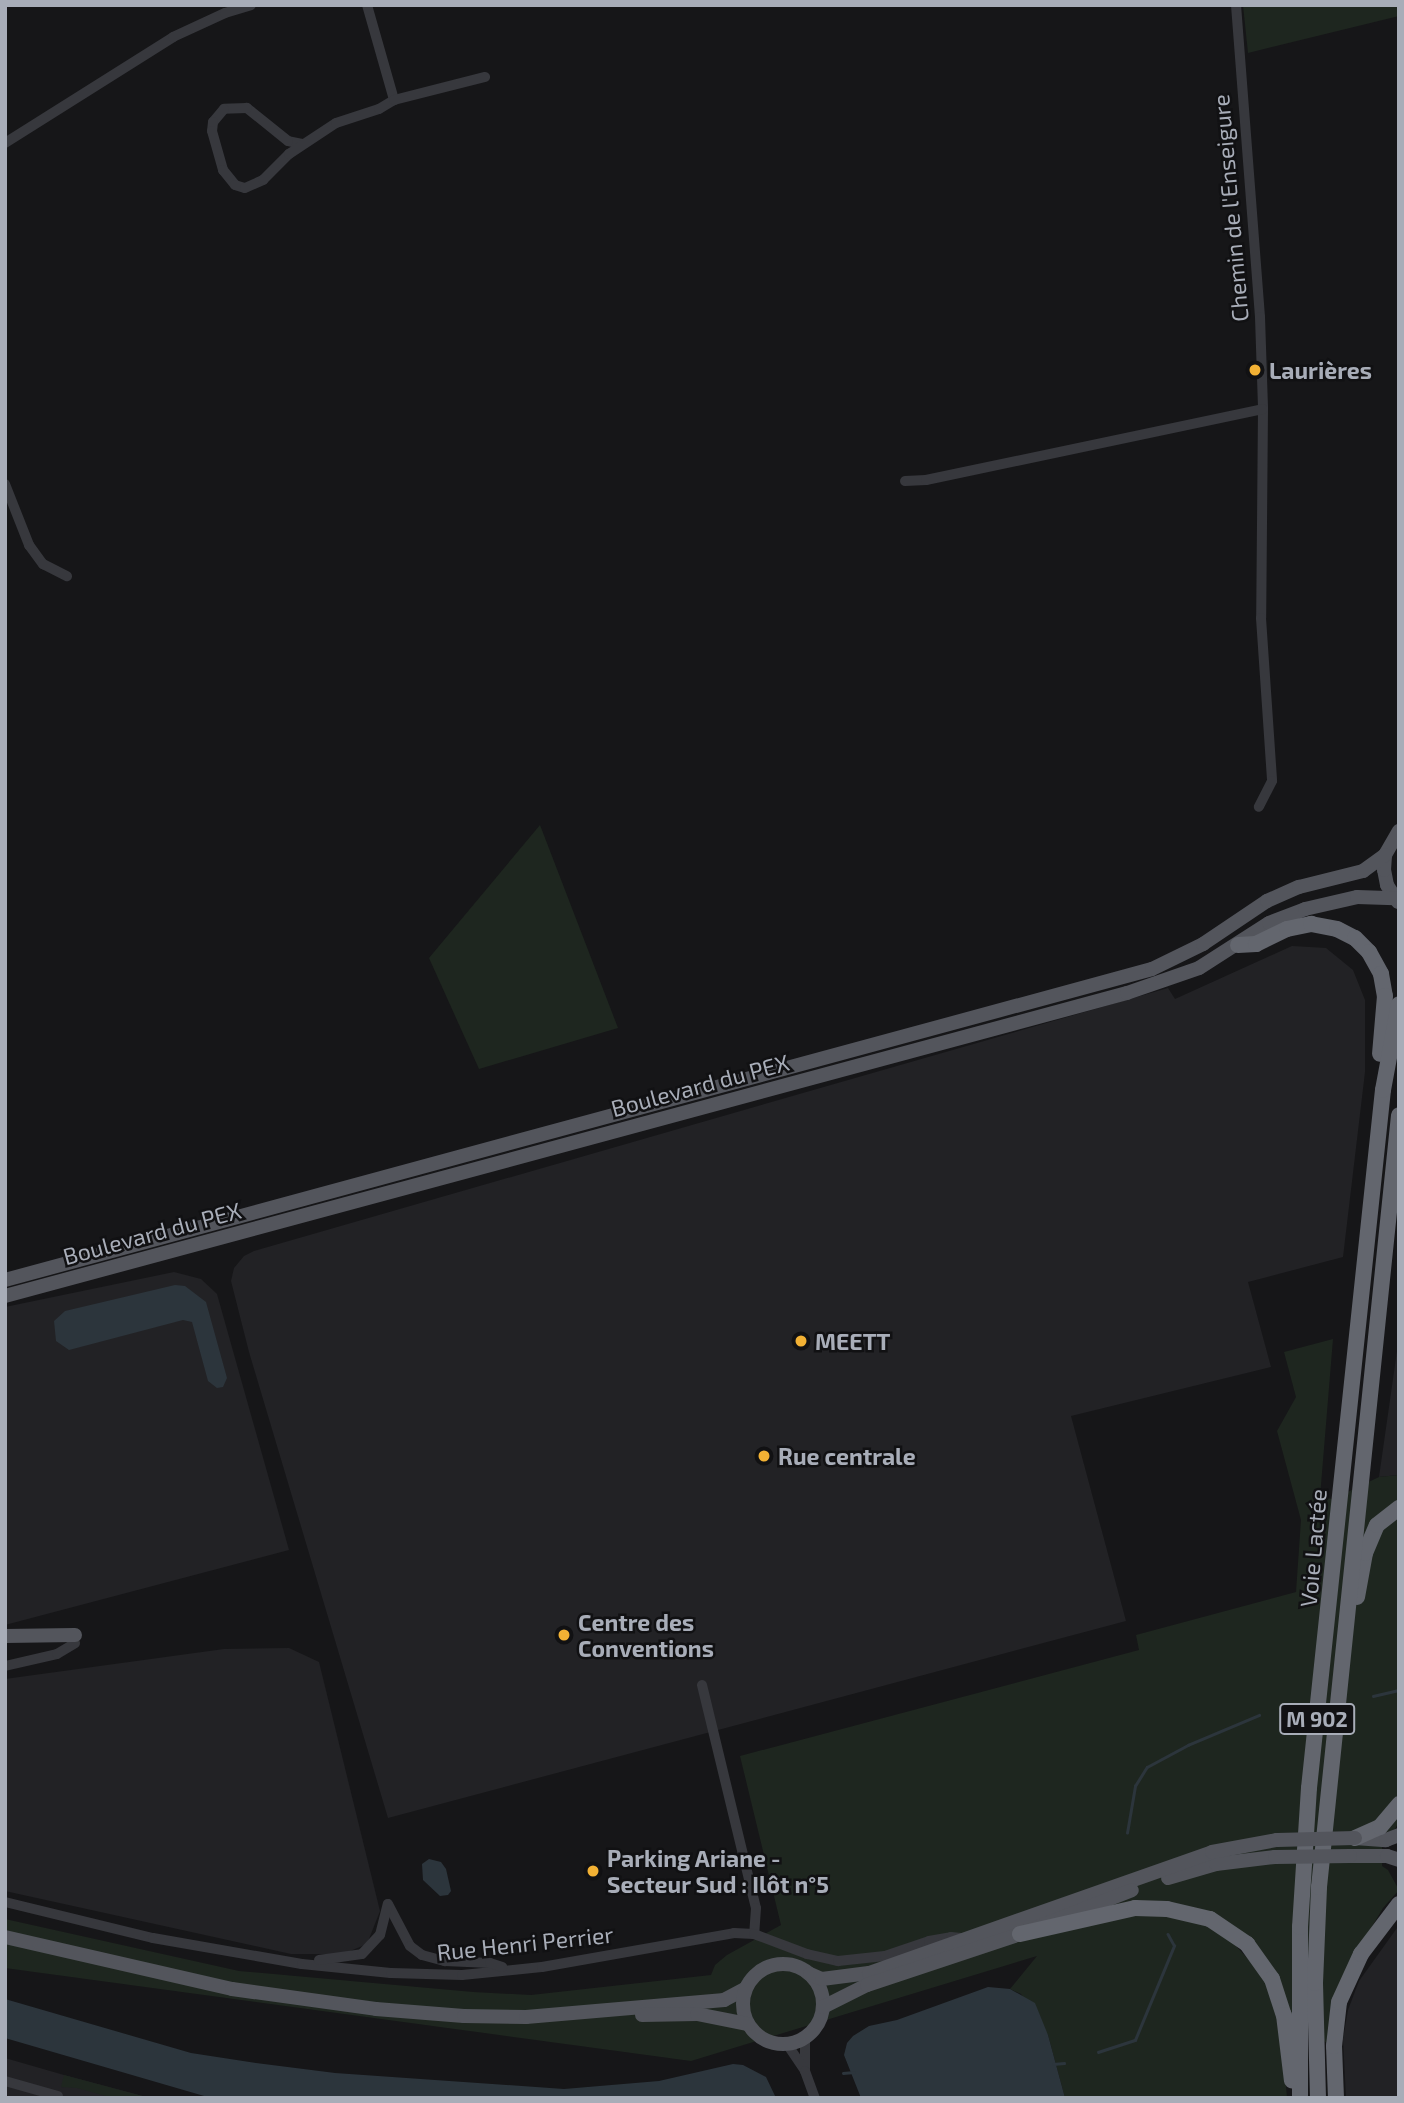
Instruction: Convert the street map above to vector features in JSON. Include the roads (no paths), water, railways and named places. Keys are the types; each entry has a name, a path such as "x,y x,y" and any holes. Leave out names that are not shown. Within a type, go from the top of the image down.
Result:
{"highway":[{"path":"1238,945 1256,944 1287,929 1311,924 1337,929 1355,938 1369,952 1381,974 1385,996 1375,1100 1374,1166"},
{"name":"Voie Lactée","path":"1298,2098 1300,1927 1308,1802 1332,1592 1374,1166 1383,1090 1399,1004"},
{"name":"Voie Lactée","path":"1318,2098 1315,1983 1319,1887 1399,1115"},
{"path":"1345,1616 1354,1610 1365,1553 1377,1525 1399,1508"},
{"path":"1355,1838 1380,1827 1399,1804"},
{"path":"1336,2098 1334,2046 1339,2002 1361,1954 1399,1904"},
{"path":"1020,1934 1135,1908 1167,1909 1210,1919 1247,1944 1272,1979 1284,2015 1298,2098"}],"main road":[{"path":"1397,900 1385,877 1385,855 1399,831"},
{"name":"Boulevard du PEX","path":"5,1280 1142,972 1203,944 1281,894 1363,871 1385,855"},
{"name":"Boulevard du PEX","path":"5,1296 1127,993 1199,968 1269,923 1331,901 1357,897 1397,900"},
{"path":"5,1636 75,1639"},
{"path":"810,1974 817,1984 823,2007 820,2019 805,2037 787,2044 758,2036 748,2024 743,2009 745,1989 752,1978 773,1965 799,1967 822,1979 869,1973 961,1938 1212,1852 1276,1840 1386,1840 1399,1835"},
{"path":"823,2007 867,1985 1020,1934 1055,1917 1190,1870 1233,1860 1275,1857 1387,1856 1399,1860"},
{"path":"5,1937 186,1979 307,2001 464,2016 526,2017 724,2000 745,1989"},
{"path":"572,2013 697,2014 748,2024"}],"street":[{"path":"5,143 173,37 225,13 251,5"},
{"path":"367,5 394,100"},
{"name":"Chemin de l'Enseigure","path":"1236,5 1259,304 1263,409 1261,618 1272,781 1259,807"},
{"path":"302,144 288,141 247,108 224,109 213,122 212,131 227,178 245,188 263,180 302,144 336,123 379,109 394,100 485,77"},
{"path":"905,481 926,480 1263,409"},
{"path":"5,484 29,545 43,564 67,576"},
{"path":"5,1666 57,1654 75,1639"},
{"path":"702,1685 756,1908 754,1934"},
{"name":"Rue Henri Perrier","path":"5,1902 153,1938 278,1960 402,1973 462,1975 590,1960 734,1933 754,1934 807,1954 838,1961 885,1956 929,1941 961,1938"},
{"path":"278,1960 323,1960 362,1954 380,1935 388,1904 410,1946 422,1955 445,1961 490,1963 506,1969"},
{"path":"805,2037 805,2071"},
{"path":"787,2044 805,2071 815,2098"},
{"path":"5,2081 58,2096"}],"waterway":[{"path":"1373,1696 1399,1690"},
{"path":"1127,1833 1135,1786 1147,1767 1188,1745 1259,1715"},
{"path":"1098,2052 1135,2040 1174,1946 1168,1935"},
{"path":"1053,2064 1064,2063"},
{"path":"843,2073 854,2072"}],"place":[{"name":"Laurières","path":"1255,370"},
{"name":"MEETT","path":"801,1341"},
{"name":"Rue centrale","path":"764,1456"},
{"name":"Centre des Conventions","path":"564,1635"},
{"name":"Parking Ariane - Secteur Sud : Ilôt n°5","path":"593,1871"}]}
